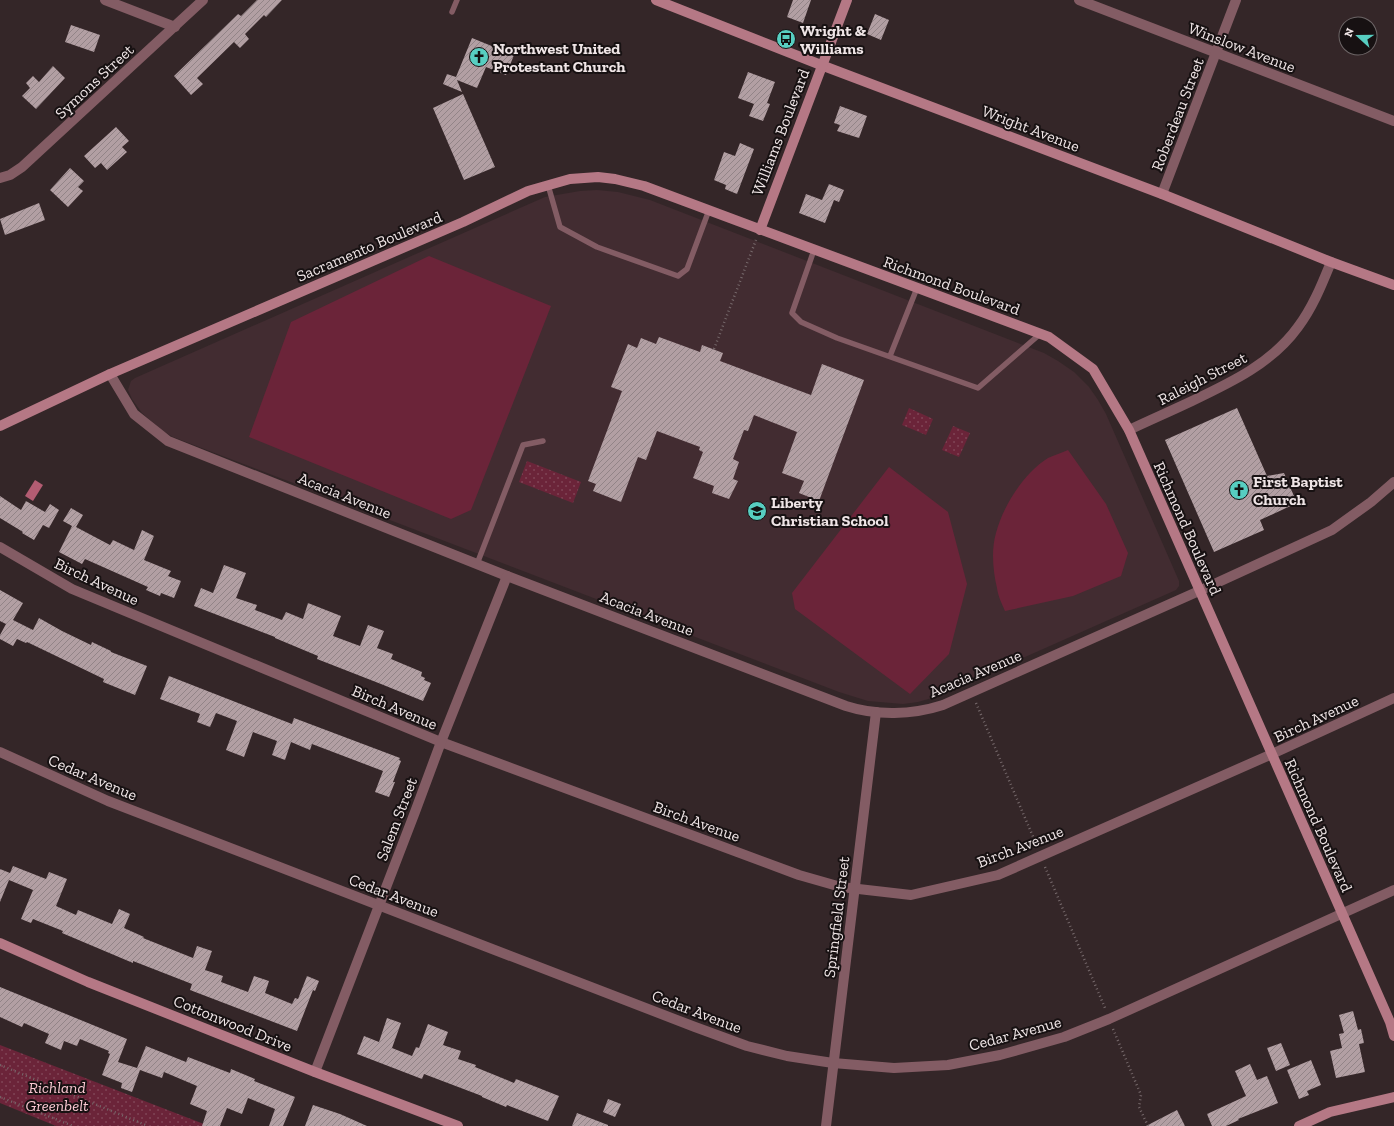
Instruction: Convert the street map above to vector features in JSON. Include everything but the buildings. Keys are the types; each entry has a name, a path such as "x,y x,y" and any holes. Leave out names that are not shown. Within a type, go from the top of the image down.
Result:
{"street":[{"path":"105,0 175,27"},
{"name":"Symons Street","path":"0,178 10,175 22,167 203,0"},
{"name":"Wright Avenue","path":"656,0 821,65 1162,194 1331,262 1394,285"},
{"name":"Williams Boulevard","path":"760,230 821,65 847,0"},
{"name":"Winslow Avenue","path":"1079,0 1394,121"},
{"name":"Roberdeau Street","path":"1162,194 1236,0"},
{"name":"Sacramento Boulevard","path":"0,426 110,374 463,222 528,190 548,184 570,179 598,177 614,179 644,186 760,230"},
{"name":"Richmond Boulevard","path":"760,230 1049,337 1093,369 1129,430 1390,1022 1394,1036"},
{"name":"Raleigh Street","path":"1129,430 1241,377 1270,357 1282,346 1307,314 1316,298 1331,262"},
{"name":"Acacia Avenue","path":"110,374 134,414 168,441 507,576 846,706 876,712 907,712 930,709 943,705 1332,530 1394,482"},
{"name":"Birch Avenue","path":"0,547 72,589 441,742 800,876 841,887 912,895 998,874 1272,754 1394,698"},
{"name":"Salem Street","path":"315,1072 441,742 507,576"},
{"name":"Springfield Street","path":"826,1126 876,712"},
{"name":"Cedar Avenue","path":"0,752 108,801 695,1028 747,1046 788,1056 833,1063 894,1068 948,1065 1000,1055 1064,1037 1109,1019 1394,890"},
{"name":"Cottonwood Drive","path":"0,943 88,982 315,1072 458,1126"},
{"path":"1299,1126 1330,1112 1394,1097"}],"lane":[{"path":"452,12 458,0"},
{"path":"548,184 560,227 597,247 678,276 687,269 709,210"},
{"path":"814,250 792,313 801,322 830,335 978,388 1040,334"},
{"path":"890,356 917,288"},
{"path":"477,564 523,446 543,441"}],"path":[{"path":"714,349 760,230"},
{"path":"976,703 1037,846"},
{"path":"1045,867 1106,1009"},
{"path":"1113,1029 1141,1095 1139,1107 1148,1126"},
{"path":"0,1065 148,1126"},
{"path":"0,1097 73,1126"}],"shaded area":[{"name":"Liberty Christian School","path":"597,190 618,192 650,200 1044,353 1058,361 1074,372 1089,387 1106,414 1179,581 1179,586 1176,590 935,697 918,702 903,704 868,701 839,692 173,437 161,430 142,413 132,399 128,390 131,381 135,378 545,197 580,191"},
{"path":"35,480 43,485 33,501 25,496"}],"green space":[{"path":"429,256 551,306 471,510 451,519 249,437 291,322"},
{"path":"909,408 933,419 926,435 902,425"},
{"path":"953,426 970,433 959,457 942,450"},
{"path":"1068,450 1106,504 1128,553 1121,576 1073,596 1005,611 1000,600 994,575 993,546 999,523 1009,501 1031,472 1048,458"},
{"path":"527,461 581,482 573,503 519,482"},
{"path":"889,467 948,512 967,584 949,654 910,694 795,609 792,593"},
{"name":"Richland Greenbelt","path":"0,1045 209,1126 56,1126 0,1103"}],"place":[{"name":"Wright & Williams","path":"786,39"},
{"name":"Northwest United Protestant Church","path":"479,57"},
{"name":"First Baptist Church","path":"1239,490"},
{"name":"Liberty Christian School","path":"757,511"}]}
